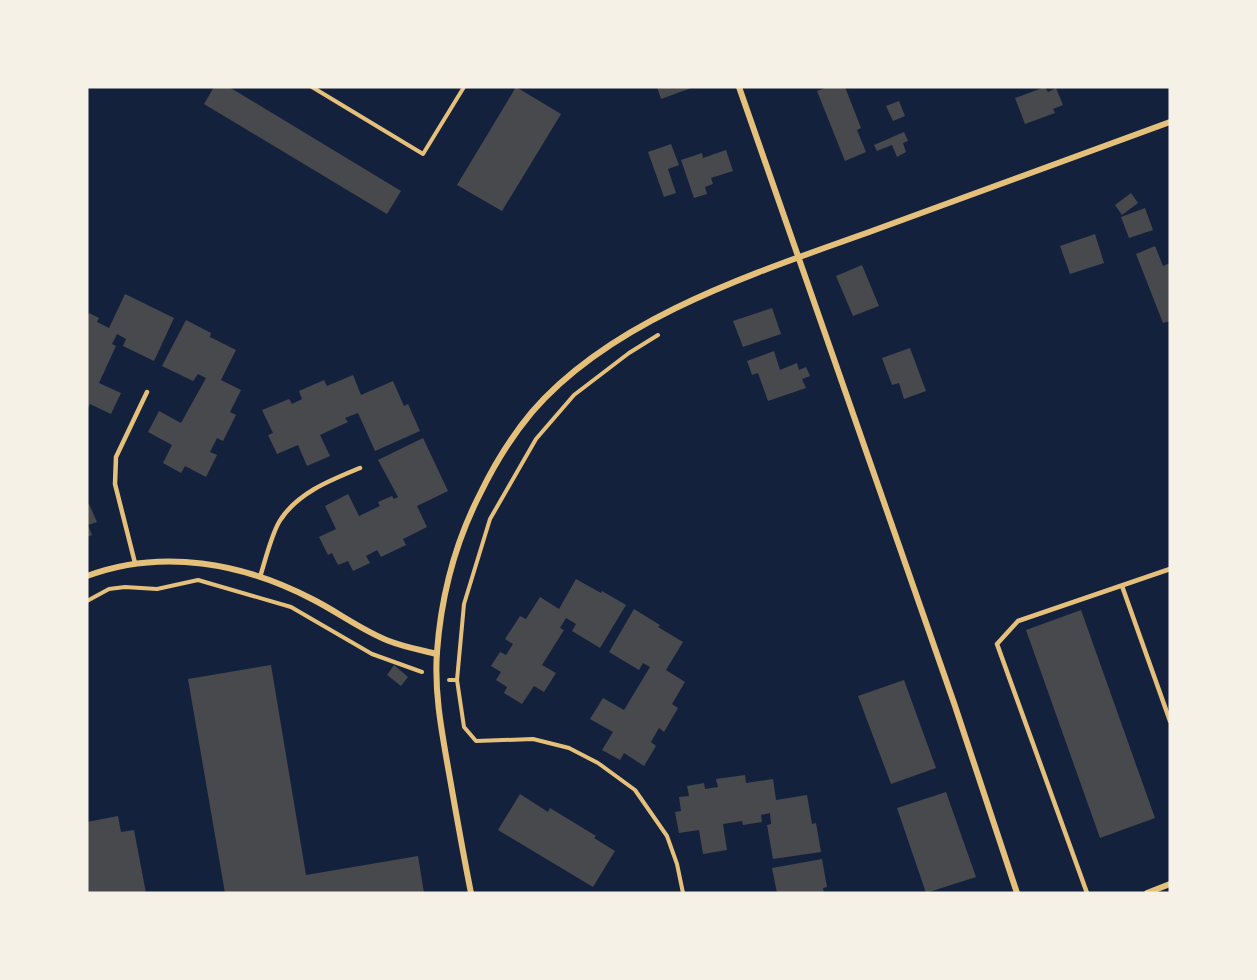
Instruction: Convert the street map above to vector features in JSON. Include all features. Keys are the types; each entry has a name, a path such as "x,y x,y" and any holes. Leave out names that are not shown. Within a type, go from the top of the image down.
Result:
{"street":[{"path":"739,87 797,258 951,692 1017,893"},
{"path":"471,893 442,734 437,654 447,584 469,517 507,445 533,411 567,378 603,350 689,301 797,258 1170,122"},
{"path":"87,576 135,563 161,561 205,563 281,584 389,641 437,654"},
{"path":"1147,893 1170,884"}],"lane":[{"path":"135,563 115,484 116,457 147,392"},
{"path":"260,577 280,519 300,498 360,468"},
{"path":"1087,893 997,644 1018,621 1170,569"},
{"path":"1122,586 1170,721"}],"path":[{"path":"312,87 423,154 464,87"},
{"path":"666,330 629,353 574,395 537,439 490,519 464,604 458,680 464,727 476,741 533,739 569,748 598,763 635,790 667,836 678,864 683,893"},
{"path":"87,601 109,589 125,587 157,589 198,580 291,607 372,654 416,668 437,680 458,680"}],"building":[{"path":"214,87 229,87 401,191 387,214 204,104"},
{"path":"516,87 561,114 502,211 457,185"},
{"path":"657,87 694,87 661,99"},
{"path":"828,87 845,87 861,128 857,130 866,152 845,161 817,91"},
{"path":"1045,87 1048,92 1056,88 1063,105 1053,109 1055,113 1025,124 1015,98"},
{"path":"899,101 905,116 893,121 886,106"},
{"path":"904,132 908,141 903,143 906,152 897,157 892,145 877,151 874,145"},
{"path":"671,144 679,165 668,169 676,193 664,197 648,152"},
{"path":"726,150 733,171 711,178 713,184 705,187 707,194 694,198 681,160 702,153 703,158"},
{"path":"1131,193 1138,203 1122,215 1115,205"},
{"path":"1145,208 1153,230 1129,238 1121,217"},
{"path":"1095,234 1104,263 1070,274 1060,246"},
{"path":"1155,246 1163,266 1170,263 1170,321 1163,323 1136,254"},
{"path":"862,265 879,306 853,316 836,276"},
{"path":"125,294 174,318 154,361 123,346 126,339 117,334 112,344 116,346 99,383 121,393 111,414 90,404 87,410 87,318 89,313 99,318 97,322 109,328"},
{"path":"772,308 781,334 743,347 733,321"},
{"path":"186,320 211,333 210,337 236,350 221,380 241,390 230,412 236,415 223,441 217,438 210,452 217,455 206,477 185,466 181,473 163,463 172,445 148,432 159,411 181,423 206,378 198,374 193,381 162,366"},
{"path":"910,348 926,391 904,399 899,383 892,385 882,358"},
{"path":"774,351 780,370 797,363 799,370 806,367 810,376 802,379 806,388 768,401 758,373 752,375 747,361"},
{"path":"353,375 361,395 393,381 404,406 408,404 420,431 375,451 358,413 345,418 348,422 320,435 330,456 307,466 298,445 277,454 268,435 273,433 262,410 289,399 292,404 302,399 299,391 324,380 327,386"},
{"path":"423,438 448,491 417,506 427,527 403,539 406,545 381,557 377,550 366,556 370,563 353,571 348,561 338,565 332,553 328,555 319,537 336,529 325,506 348,494 359,516 380,506 378,502 392,496 394,499 398,497 378,460"},
{"path":"89,504 97,522 88,525 92,535 87,537 87,505"},
{"path":"576,579 626,605 600,648 572,631 576,624 566,618 560,628 564,630 542,665 556,673 544,692 534,686 522,704 504,693 507,687 496,680 501,672 491,666 500,652 506,655 513,644 505,639 520,616 526,619 540,597 559,609"},
{"path":"634,609 683,642 666,670 685,682 672,704 678,708 664,732 659,728 651,742 656,746 644,766 624,753 620,760 602,750 613,732 590,719 603,698 624,710 650,667 643,663 639,670 609,652"},
{"path":"1081,610 1155,818 1100,838 1026,630"},
{"path":"271,665 306,875 418,856 424,893 225,893 188,679"},
{"path":"394,665 408,677 401,686 387,675"},
{"path":"904,680 936,768 891,784 858,696"},
{"path":"745,775 746,783 773,779 776,800 807,795 812,824 816,823 821,852 773,859 767,825 771,824 770,813 761,815 762,822 743,825 742,821 723,824 727,850 703,854 699,830 679,833 675,812 681,811 679,797 689,796 687,786 704,783 705,789 718,787 716,779"},
{"path":"946,792 976,877 926,893 897,808"},
{"path":"520,794 548,812 550,808 596,836 594,838 615,851 593,887 498,830"},
{"path":"118,816 121,832 134,830 146,893 87,893 87,822"},
{"path":"822,859 827,887 823,888 824,893 777,893 772,868"}]}
